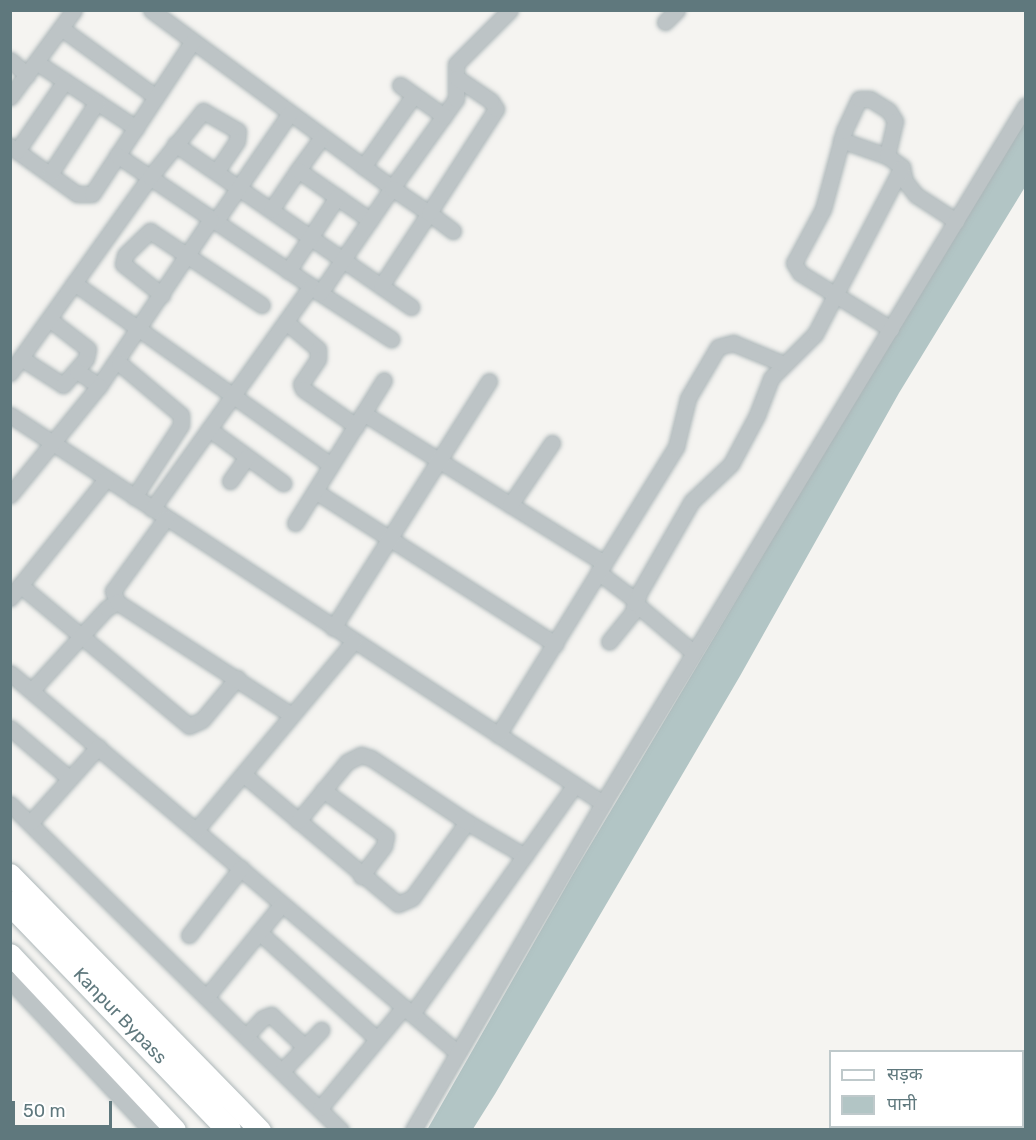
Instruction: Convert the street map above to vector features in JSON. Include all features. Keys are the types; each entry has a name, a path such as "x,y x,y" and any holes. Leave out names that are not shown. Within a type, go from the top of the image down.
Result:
{"highway":[{"name":"Kanpur Bypass","path":"10,903 229,1130"},
{"name":"Kanpur Bypass","path":"10,926 207,1130"}],"main road":[{"path":"10,874 260,1130"},
{"path":"10,954 176,1130"}],"street":[{"path":"10,97 74,10"},
{"path":"151,10 392,189 453,231"},
{"path":"152,509 286,322 343,260 456,99 456,64 510,10"},
{"path":"665,22 677,10"},
{"path":"61,28 156,97"},
{"path":"65,81 14,148 87,197 193,41"},
{"path":"10,60 27,75"},
{"path":"36,62 136,128"},
{"path":"381,286 496,110 492,101 457,78"},
{"path":"400,85 444,116"},
{"path":"363,167 414,95"},
{"path":"887,156 895,121 889,111 870,99 855,103 841,140 823,209 794,263 800,273 891,329"},
{"path":"50,174 97,102"},
{"path":"413,1130 603,803 1026,105"},
{"path":"10,373 150,177 203,111 235,127 237,141 216,172"},
{"path":"10,495 56,444 99,386 188,255 290,113"},
{"path":"271,210 322,137"},
{"path":"841,140 887,156 902,166 905,181 916,195 956,221"},
{"path":"175,144 411,307"},
{"path":"117,155 391,339"},
{"path":"694,653 636,604 639,593 692,501 731,464 757,415 771,378 784,364 807,346 837,296 902,166"},
{"path":"298,170 370,220"},
{"path":"288,271 337,197"},
{"path":"162,295 125,268 125,255 150,231 262,305"},
{"path":"74,283 331,465"},
{"path":"21,358 63,385 77,372 88,349 49,319"},
{"path":"286,322 318,349 318,359 301,384 303,389 439,460 510,505 601,568 634,600 633,612 609,642"},
{"path":"498,735 676,447 688,398 718,347 733,343 784,364"},
{"path":"114,364 119,363 158,395 183,420 134,497"},
{"path":"77,372 99,386"},
{"path":"295,523 384,380"},
{"path":"333,628 489,381"},
{"path":"10,416 603,803"},
{"path":"208,429 283,483"},
{"path":"510,505 552,443"},
{"path":"230,481 247,457"},
{"path":"106,478 15,591 81,636 189,726 202,720 237,678"},
{"path":"315,490 555,644"},
{"path":"166,518 113,591 117,602 292,715"},
{"path":"32,690 107,608 117,602"},
{"path":"196,830 354,642"},
{"path":"10,672 458,1053"},
{"path":"10,728 69,778"},
{"path":"31,822 98,747"},
{"path":"298,821 347,762 361,755 371,758 467,822 525,856"},
{"path":"243,774 389,900 405,902 467,822"},
{"path":"320,1108 377,1039 408,1010 525,856 575,785"},
{"path":"323,790 386,836 384,846 361,876"},
{"path":"10,804 208,994 341,1130"},
{"path":"189,935 241,868"},
{"path":"208,994 282,903"},
{"path":"259,932 377,1039"},
{"path":"10,980 151,1130"},
{"path":"247,1035 263,1018 271,1016 305,1047"},
{"path":"282,1071 321,1030"}],"water":[{"path":"1025,115 1025,187 899,393 740,676 495,1094 473,1129 427,1130 572,876"}],"railway":[{"path":"1008,1130 1014,1128"}]}
